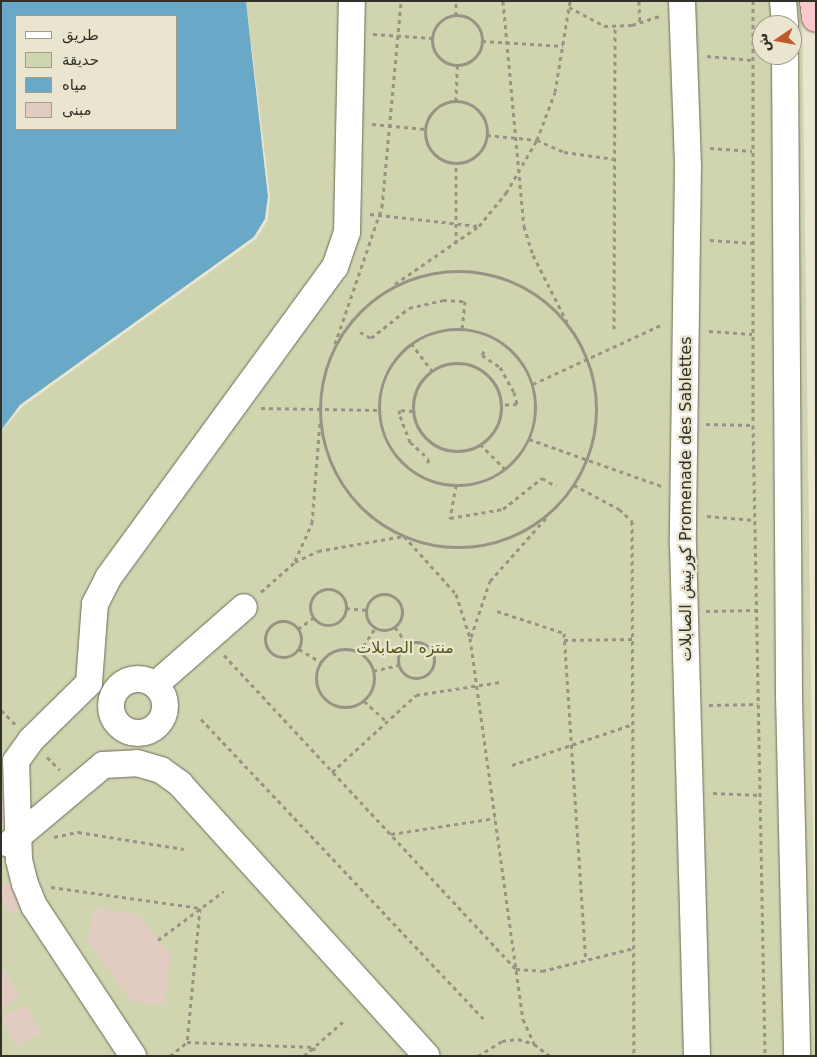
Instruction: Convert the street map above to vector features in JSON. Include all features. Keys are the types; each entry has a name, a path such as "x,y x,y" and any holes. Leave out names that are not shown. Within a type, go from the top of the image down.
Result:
{"highway":[{"path":"814,1 816,17"}],"street":[{"path":"133,1056 34,906 25,884 10,842 16,761 31,740 89,683 96,604 108,578 335,267 345,242 347,211 352,1"},
{"path":"784,1 785,15"},
{"name":"كورنيش الصابلات Promenade des Sablettes","path":"676,6 684,54 687,147 687,238 676,326 685,423 685,611 697,1056"},
{"path":"785,65 789,696 797,1056"},
{"path":"155,685 244,607"},
{"path":"137,679 155,685 162,693 163,713 152,729 134,732 115,720 114,694 127,681 137,679"},
{"path":"134,732 137,763"},
{"path":"10,842 88,774 103,765 137,763 161,770 180,784 427,1056"}],"path":[{"path":"295,562 312,523 320,409 330,356 380,215 401,1"},
{"path":"456,1 456,15"},
{"path":"470,638 490,581 560,503 574,484 587,459 596,406 587,360 533,255 516,174 503,1"},
{"path":"330,356 349,325 383,293 478,226 516,174 537,140 554,92 570,1"},
{"path":"639,1 640,24"},
{"path":"753,1 753,15"},
{"path":"569,7 593,23 615,27 640,24 676,6"},
{"path":"456,15 474,21 482,41 473,59 457,65 436,56 432,38 443,19 456,15"},
{"path":"614,329 615,27"},
{"path":"351,32 432,38"},
{"path":"482,41 563,46"},
{"path":"684,54 752,60"},
{"path":"456,101 457,65"},
{"path":"753,65 752,425 765,1056"},
{"path":"456,101 480,112 487,135 479,154 456,164 434,156 427,146 425,129 431,112 456,101"},
{"path":"349,122 425,129"},
{"path":"487,135 537,140 564,152 616,159"},
{"path":"687,147 752,151"},
{"path":"456,164 456,243"},
{"path":"347,211 478,226"},
{"path":"687,238 752,243"},
{"path":"383,293 432,273 485,273 534,293 572,330"},
{"path":"360,332 371,338 409,308 443,300 465,301 462,328"},
{"path":"532,385 587,360 676,326 752,334"},
{"path":"462,328 491,335 513,351 532,385 535,399 530,439 505,469 487,480 456,485 414,473 395,457 383,435 378,410 382,383 394,359 411,343 438,330 462,328"},
{"path":"411,343 432,371"},
{"path":"484,351 482,354 500,367 514,392 517,404 500,405"},
{"path":"455,362 470,365 494,384 500,405 496,428 480,444 460,451 434,445 423,436 412,411 418,384 432,371 455,362"},
{"path":"232,408 378,410"},
{"path":"320,409 323,439 346,490 365,511 404,536 456,594 470,638 523,1019 534,1044 550,1056"},
{"path":"412,411 399,410 410,442 429,458 427,463"},
{"path":"685,423 752,425"},
{"path":"530,439 661,485"},
{"path":"480,444 505,469"},
{"path":"456,485 450,518 503,509 542,478 556,486"},
{"path":"574,484 630,517 634,1056"},
{"path":"244,607 295,562 336,546 404,536 439,546 492,544 517,535 560,503"},
{"path":"684,514 754,520"},
{"path":"324,589 341,594 346,608 334,624 322,625 313,618 311,600 324,589"},
{"path":"366,610 375,596 393,596 403,610 395,628"},
{"path":"346,608 366,610"},
{"path":"366,610 375,628"},
{"path":"685,611 756,610"},
{"path":"497,611 564,633 586,960"},
{"path":"298,629 313,618"},
{"path":"298,629 279,621 269,627 264,638 268,650 277,657 289,657 299,649"},
{"path":"375,628 395,628"},
{"path":"360,653 375,628"},
{"path":"395,628 407,644"},
{"path":"298,629 299,649"},
{"path":"208,638 516,969 542,971 634,948"},
{"path":"564,640 632,639"},
{"path":"418,642 429,647 434,658 432,670 422,677 410,678 398,665 399,653 407,644 418,642"},
{"path":"299,649 321,662"},
{"path":"334,650 360,653 373,671 372,690 364,701 341,707 325,700 316,684 321,662 334,650"},
{"path":"373,671 398,665"},
{"path":"332,772 416,695 500,682"},
{"path":"364,701 387,722"},
{"path":"688,705 758,704"},
{"path":"201,719 484,1019"},
{"path":"512,765 633,724"},
{"path":"690,792 760,795"},
{"path":"390,834 495,818"},
{"path":"47,839 78,832 184,849"},
{"path":"25,884 200,908"},
{"path":"158,940 224,891"},
{"path":"187,1042 200,908"},
{"path":"304,1056 345,1020"},
{"path":"478,1056 502,1041 534,1044"},
{"path":"170,1056 187,1042 314,1047"},
{"path":"314,1047 314,1056"}],"green space":[{"name":"منتزه الصابلات","path":"246,1 802,1 816,1056 1,1056 1,430 20,405 254,237 265,219 268,196"}],"water":[{"path":"1,1 246,1 268,196 265,219 254,237 20,405 1,430"}],"pier":[{"path":"246,1 270,196 268,220 256,239 22,407 1,432 20,405 254,237 265,219 268,196"}],"building":[{"path":"1,799 15,815 1,826"},
{"path":"14,880 28,905 10,915 1,899 1,887"},
{"path":"94,907 139,915 171,956 164,1006 131,1001 88,941"},
{"path":"6,971 20,998 1,1008 1,973"},
{"path":"26,1005 41,1034 16,1047 1,1018"}]}
